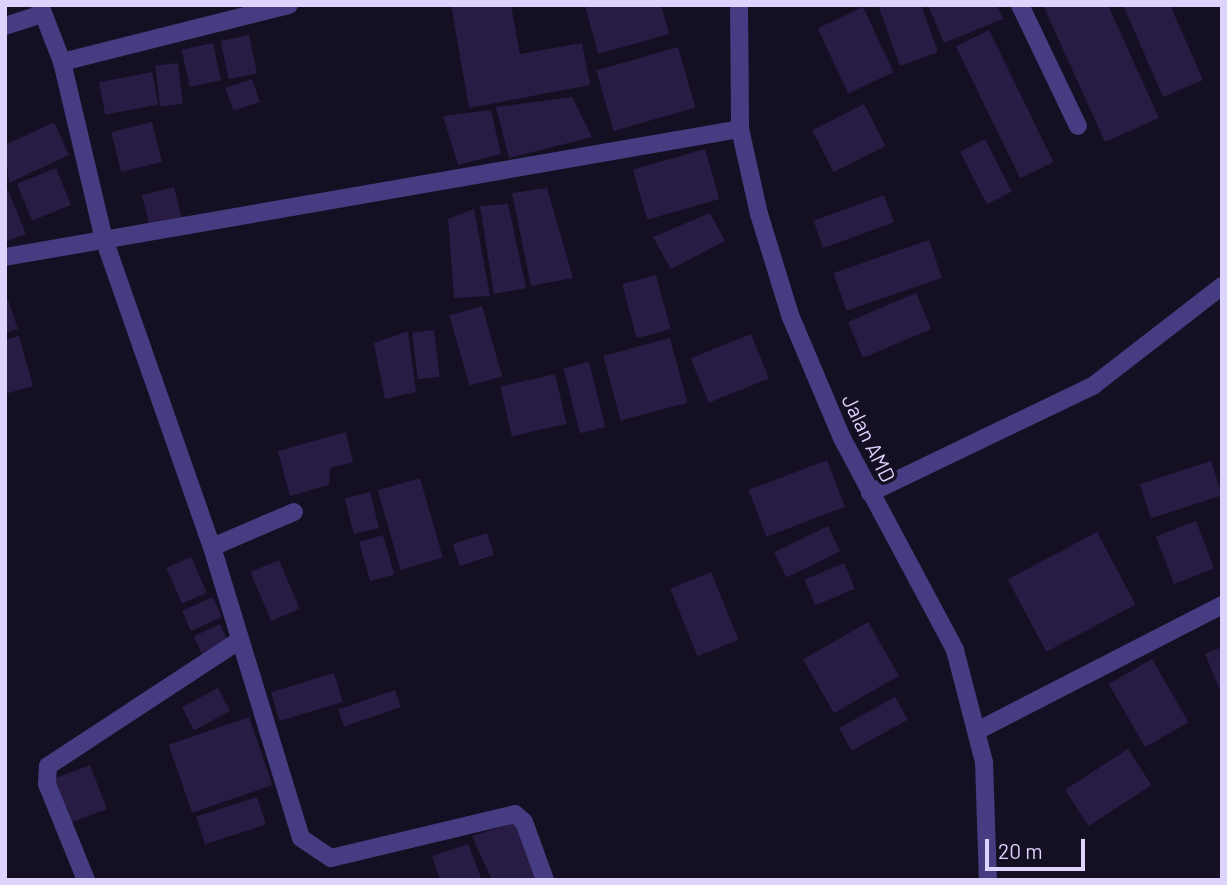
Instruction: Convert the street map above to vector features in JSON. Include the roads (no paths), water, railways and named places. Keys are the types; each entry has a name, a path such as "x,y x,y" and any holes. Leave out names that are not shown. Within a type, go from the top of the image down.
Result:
{"street":[{"path":"62,62 289,5"},
{"name":"Jalan AMD","path":"739,5 740,129 790,316 870,493 945,626 979,730 988,880"},
{"path":"1020,5 1078,126"},
{"path":"5,26 41,10 62,62 104,239 212,547 237,642 300,838 314,852 343,856 515,814 524,822 545,880"},
{"path":"5,257 740,129"},
{"path":"870,493 1094,385 1222,286"},
{"path":"212,547 294,512"},
{"path":"979,730 1222,605"},
{"path":"86,880 47,785 48,766 237,642"}]}
